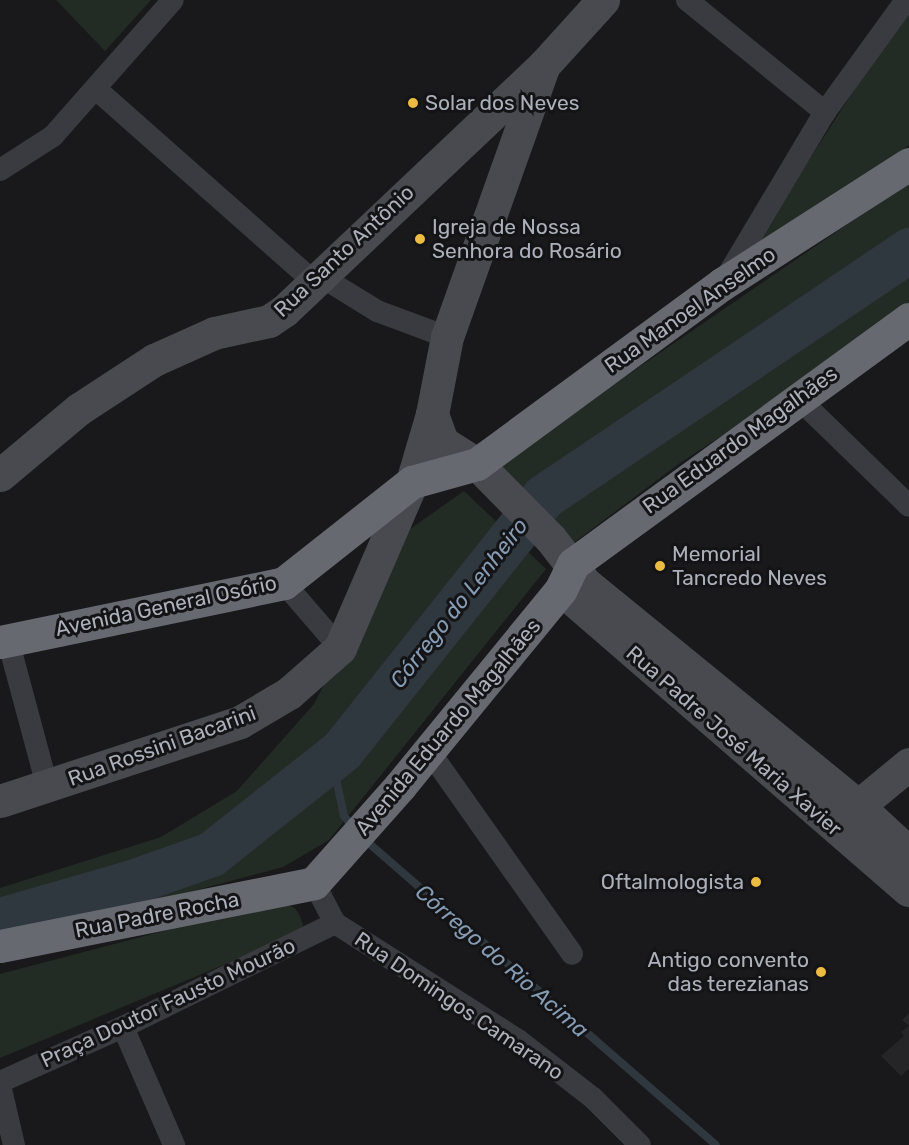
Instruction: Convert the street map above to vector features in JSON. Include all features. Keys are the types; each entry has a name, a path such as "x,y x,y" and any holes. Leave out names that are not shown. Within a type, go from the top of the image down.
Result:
{"highway":[{"name":"Rua Manoel Anselmo","path":"477,464 722,284 909,164"},
{"name":"Rua Eduardo Magalhães","path":"567,577 797,397 909,319"},
{"name":"Avenida General Osório","path":"4,641 284,583 412,482 477,464"},
{"name":"Avenida Eduardo Magalhães","path":"314,883 337,860 429,751 567,577"},
{"name":"Rua Padre Rocha","path":"0,946 314,883"}],"main road":[{"name":"Rua Santo Antônio","path":"0,475 79,409 154,360 214,333 269,321 544,65 603,0"},
{"name":"Rua Rossini Bacarini","path":"0,801 240,722 289,693 340,648 412,482 432,414 447,337 544,65"},
{"name":"Rua Padre José Maria Xavier","path":"432,414 442,442 477,464 551,539 567,577 585,583 845,816 909,890"},
{"path":"845,816 909,765"},
{"name":"Rua Padre José Maria Xavier","path":"845,816 909,853"}],"street":[{"path":"0,170 53,136 173,0"},
{"path":"687,0 825,112"},
{"path":"722,284 825,112 906,0"},
{"path":"96,89 312,280 326,279 377,311 447,337"},
{"path":"797,397 909,506"},
{"path":"284,583 340,648"},
{"path":"4,641 47,786"},
{"path":"429,751 572,954"},
{"name":"Rua Domingos Camarano","path":"314,883 335,923 518,1040 593,1098 640,1145"},
{"name":"Praça Doutor Fausto Mourão","path":"0,1083 123,1027 335,923"},
{"path":"123,1027 174,1145"},
{"path":"0,1083 14,1145"}],"shaded area":[{"path":"56,0 151,0 105,51"},
{"path":"909,5 909,145 745,259"},
{"path":"909,182 909,313 680,463 572,544 492,468"},
{"path":"464,491 546,569 329,840 283,867 0,942 0,888 161,837 237,791 314,704 403,534"},
{"path":"278,901 295,908 300,916 303,925 298,934 0,1058 0,974"},
{"path":"909,1013 909,1026 902,1020"},
{"path":"909,1026 909,1069 901,1076 881,1056 904,1036 901,1032"}],"waterway":[{"name":"Córrego do Lenheiro","path":"0,920 132,882 211,854 342,750 543,497 909,250"},
{"name":"Córrego do Rio Acima","path":"342,750 337,783 344,816 354,828"},
{"name":"Córrego do Rio Acima","path":"364,839 716,1145"}],"place":[{"name":"Solar dos Neves","path":"413,103"},
{"name":"Igreja de Nossa Senhora do Rosário","path":"420,239"},
{"name":"Memorial Tancredo Neves","path":"660,566"},
{"name":"Oftalmologista","path":"756,882"},
{"name":"Antigo convento das terezianas","path":"821,972"}]}
